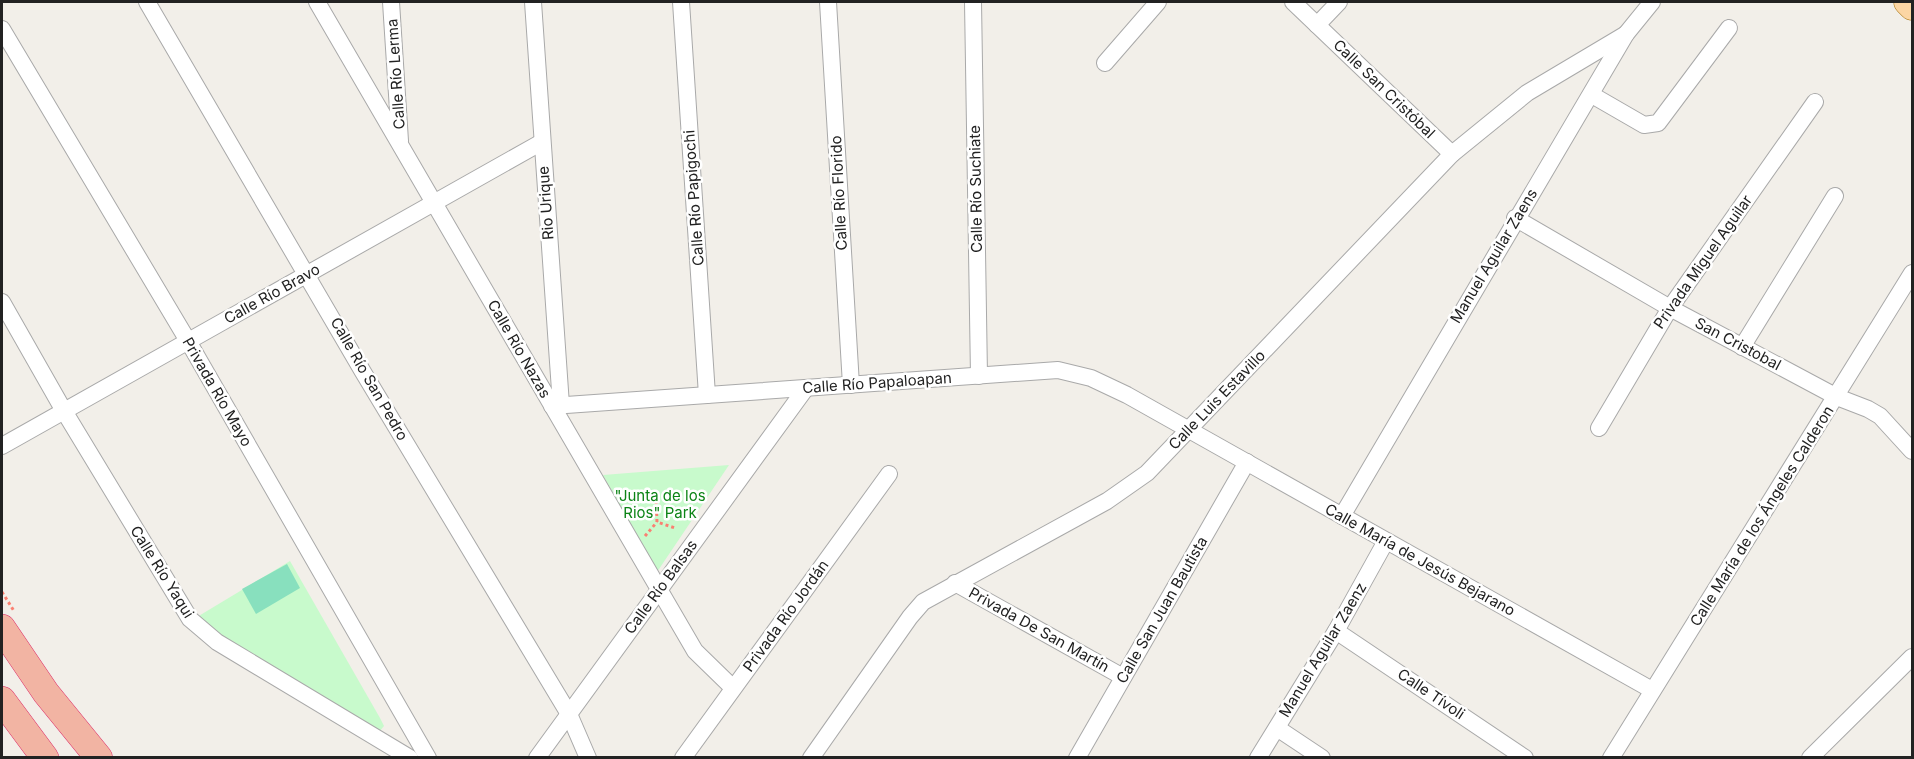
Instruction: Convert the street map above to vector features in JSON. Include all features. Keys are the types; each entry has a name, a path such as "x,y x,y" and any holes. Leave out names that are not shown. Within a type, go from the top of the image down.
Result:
{"highway":[{"path":"2,628 46,693 99,758"},
{"path":"2,700 45,758"}],"main road":[{"path":"1907,2 1912,7"}],"street":[{"name":"Calle Río San Pedro","path":"147,2 568,714 588,758"},
{"name":"Calle Río Nazas","path":"316,2 556,406 658,591 695,651 733,688"},
{"name":"Calle Río Lerma","path":"391,2 400,146"},
{"name":"Rio Urique","path":"533,2 556,406"},
{"name":"Calle Río Papigochi","path":"681,2 706,395"},
{"name":"Calle Río Florido","path":"828,2 851,385"},
{"name":"Calle Río Suchiate","path":"973,2 979,376"},
{"path":"1105,63 1158,2"},
{"name":"Calle San Cristóbal","path":"1293,2 1452,154"},
{"path":"1317,25 1339,2"},
{"name":"Manuel Aguilar Zaens","path":"1342,516 1515,218 1592,95 1626,34 1652,2"},
{"path":"1592,95 1644,125 1658,123 1729,28"},
{"name":"Privada Río Mayo","path":"2,29 188,341 428,758"},
{"name":"Calle Luis Estavillo","path":"811,758 915,610 955,583 1131,485 1188,430 1452,154 1527,93 1626,34"},
{"name":"Privada Miguel Aguilar","path":"1599,428 1670,308 1815,102"},
{"name":"Calle Río Bravo","path":"2,446 542,142"},
{"path":"1742,346 1835,196"},
{"name":"San Cristobal","path":"1515,218 1670,308 1837,397 1880,416 1912,450"},
{"name":"Calle María de los Ángeles Calderon","path":"1611,758 1912,273"},
{"name":"Calle Río Yaqui","path":"2,302 64,411 186,612 198,628 217,642 410,758"},
{"name":"Calle Río Papaloapan","path":"556,406 1058,370 1075,372 1127,395 1188,430"},
{"name":"Calle Río Balsas","path":"537,758 806,388"},
{"name":"Calle María de Jesús Bejarano","path":"1188,430 1652,690"},
{"name":"Calle San Juan Bautista","path":"1080,756 1247,462"},
{"name":"Privada Río Jordán","path":"683,758 889,474"},
{"name":"Manuel Aguilar Zaenz","path":"1258,758 1336,631 1386,541"},
{"name":"Privada De San Martín","path":"955,583 1123,677"},
{"name":"Calle Tívoli","path":"1336,631 1525,758"},
{"path":"1810,758 1912,657"},
{"path":"1277,728 1322,758"}],"path":[{"path":"645,536 657,522 656,501"},
{"path":"657,522 675,528"}],"green space":[{"name":"\"Junta de los Rios\" Park","path":"729,465 657,572 603,475"},
{"path":"290,561 380,718 384,726 379,732 192,620"},
{"path":"287,564 300,588 256,614 242,589"}]}
